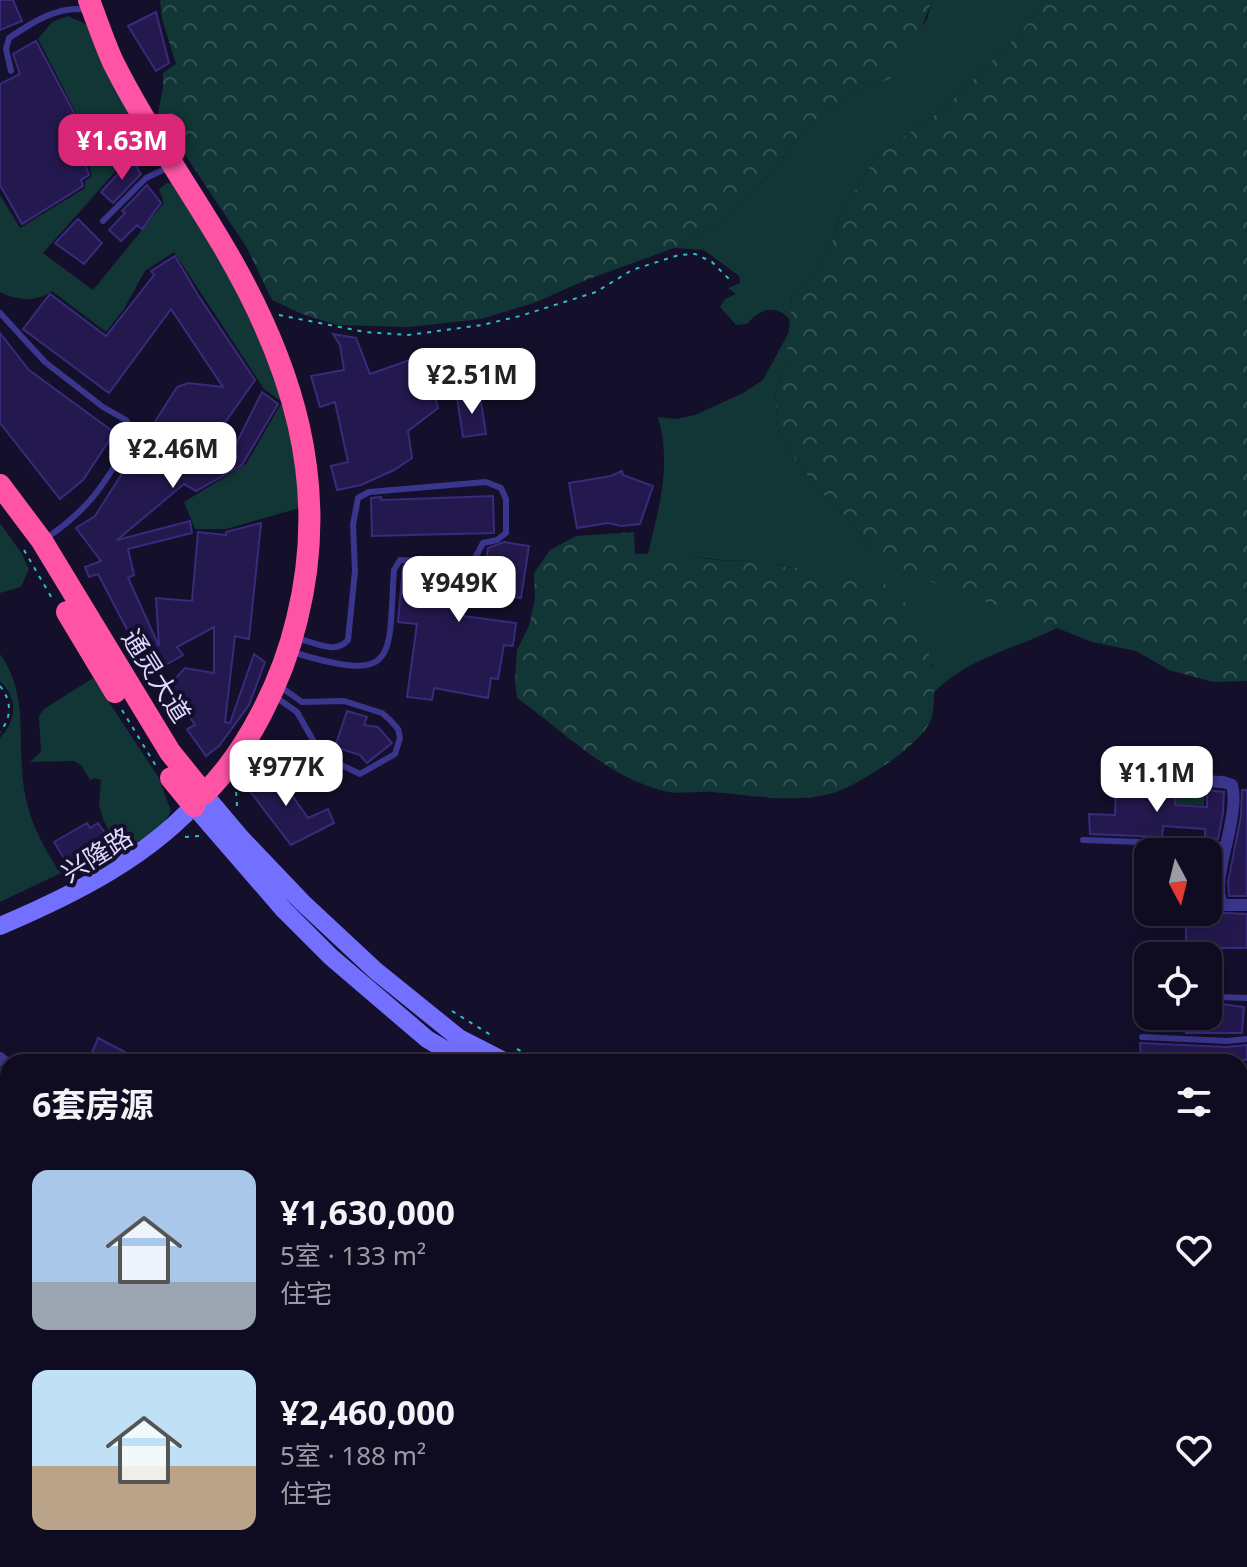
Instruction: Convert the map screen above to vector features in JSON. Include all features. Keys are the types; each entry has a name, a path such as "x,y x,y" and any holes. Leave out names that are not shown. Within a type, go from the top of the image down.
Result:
{"highway":[{"path":"93,4 118,71 224,247 278,354 298,416 310,483 303,592 286,660 257,720 203,805"},
{"path":"93,4 143,101 233,247 270,314 297,382 319,491 319,551 301,647 268,722 203,805"},
{"name":"通灵大道","path":"0,485 33,545 187,776 203,805"},
{"name":"通灵大道","path":"0,506 43,570 90,653 170,778 203,805"}],"main road":[{"name":"兴隆路","path":"0,926 45,907 109,872 203,805"},
{"name":"兴隆路","path":"0,935 78,900 175,837 203,805"},
{"name":"通灵大道","path":"203,805 376,971 459,1038 509,1054"},
{"name":"通灵大道","path":"203,805 284,910 331,957 427,1039 452,1054"}],"street":[{"path":"1150,779 1230,783 1233,794 1228,845 1219,874 1219,899 1223,905 1247,905"}],"lane":[{"path":"11,71 6,49 9,38 42,18 93,4"},
{"path":"103,221 146,178 173,165"},
{"path":"0,313 45,362 103,407 126,420 132,428 132,438 98,494 76,516 33,545"},
{"path":"486,482 501,488 506,499 506,533 497,540 483,543 474,560 465,563 400,560 394,570 389,646 383,658 369,666 351,666 301,647 342,647 348,640 355,571 354,510 358,498 369,492 486,482"},
{"path":"282,695 302,702 344,701 382,713 398,729 400,746 395,754 360,774 329,759 318,749 297,712 282,695"},
{"path":"1083,840 1228,845"},
{"path":"1222,997 1247,998"},
{"path":"1142,1037 1247,1039"}],"path":[{"path":"270,314 365,332 408,335 482,325 520,316 596,292 632,270 679,255 695,254 712,262 729,279"},
{"path":"33,545 55,604"},
{"path":"0,686 9,702 10,712 0,732"},
{"path":"118,704 159,770"},
{"path":"239,811 236,790 241,780"},
{"path":"179,840 194,835 202,837"},
{"path":"450,1009 503,1042"}],"green space":[{"path":"160,0 932,0 914,50 890,79 859,91 810,123 770,174 729,218 674,248 534,303 481,319 410,327 337,325 272,300 247,248 158,114 163,73 176,64 162,19"},
{"path":"932,0 1046,0 1020,33 944,108 877,156 839,217 832,242 819,268 792,294 790,320 779,311 768,310 747,324 736,325 720,307 725,299 736,294 728,288 740,283 739,276 704,250 674,248 729,218 770,174 810,123 859,91 890,79 927,19"},
{"path":"1046,0 1247,0 1247,681 1213,682 1169,670 1136,651 1092,642 947,589 903,569 871,549 849,520 818,489 795,459 778,428 775,394 786,366 792,294 819,268 832,242 839,217 877,156 944,108 1020,33"},
{"path":"68,16 90,26 150,143 149,150 130,155 43,253 93,290 164,203 159,189 167,183 175,184 214,246 285,392 303,507 226,529 195,529 184,502 246,464 282,402 264,389 174,252 145,271 124,309 106,332 52,291 27,299 0,292 0,195 20,228 85,188 85,181 92,176 89,167 100,159 38,39 52,22"},
{"path":"790,330 786,366 775,394 778,428 795,459 818,489 849,520 871,549 1057,628 975,663 933,694 933,664 796,568 756,561 670,553 648,554 664,469 658,417 676,419 695,415 743,393 763,380"},
{"path":"0,523 29,569 21,587 0,593"},
{"path":"634,532 635,554 671,553 761,562 855,574 886,585 902,599 914,617 932,662 934,689 930,722 901,753 857,782 833,793 803,798 670,792 643,784 604,764 517,698 517,650 529,626 535,598 534,573 550,550 576,536"},
{"path":"0,654 18,696 23,783 29,811 45,849 61,873 0,902 0,738 10,724 13,709 10,695 0,681"},
{"path":"93,678 159,778 171,811 155,830 119,851 99,805 101,780 90,780 81,765 74,761 30,762 41,752 39,716 44,709"},
{"path":"1177,784 1205,785 1204,805 1176,804"}],"building":[{"path":"0,0 13,0 22,21 0,30"},
{"path":"156,12 169,63 156,71 128,26"},
{"path":"36,41 97,156 85,164 89,175 81,180 83,186 22,224 0,185 0,84 20,74 13,54"},
{"path":"132,159 141,174 113,203 101,192"},
{"path":"147,185 161,203 142,229 137,225 121,241 109,230"},
{"path":"78,219 102,243 84,264 55,243"},
{"path":"175,256 255,380 210,444 229,458 262,392 278,404 242,465 196,491 184,484 117,540 190,521 192,533 128,549 134,575 128,578 159,646 156,598 192,601 198,532 226,535 226,532 261,523 249,639 235,636 225,722 230,723 254,654 265,662 249,705 219,746 206,756 187,729 195,725 169,685 185,668 214,673 214,627 177,647 183,655 154,672 133,641 98,574 89,577 85,567 101,561 76,528 95,516 177,387 188,383 223,387 171,309 109,393 23,329 50,294 106,336 154,275 151,271"},
{"path":"0,333 29,370 111,430 112,436 83,480 60,499 0,423"},
{"path":"333,334 356,338 370,374 425,358 438,408 408,431 412,458 361,485 337,490 331,466 348,462 335,402 320,407 311,376 344,370 340,345"},
{"path":"480,395 486,434 463,437 457,398"},
{"path":"622,471 623,475 653,486 640,524 621,526 608,523 577,528 569,483 611,476"},
{"path":"493,496 494,533 372,536 371,498"},
{"path":"504,542 529,546 521,598 466,590 463,616 516,623 513,646 504,645 498,679 491,678 488,698 434,688 432,700 407,697 417,624 398,622 403,566 484,576 488,548"},
{"path":"347,711 367,717 364,725 378,727 392,743 367,763 360,755 335,747"},
{"path":"260,767 280,778 308,818 328,809 334,823 291,845 249,790 250,782"},
{"path":"1116,785 1176,789 1175,805 1207,807 1207,790 1224,792 1218,838 1205,838 1205,829 1163,826 1162,837 1090,834 1089,814 1115,815"},
{"path":"1242,790 1247,790 1247,896 1229,896 1228,882 1241,816"},
{"path":"87,823 90,828 98,823 107,836 96,843 100,850 70,868 54,842"},
{"path":"1222,913 1247,914 1247,948 1222,948 1222,942 1186,942 1186,926 1222,926"},
{"path":"1222,1004 1244,1007 1242,1033 1186,1033 1186,1030 1222,1030"},
{"path":"98,1038 128,1054 91,1054"},
{"path":"1140,1043 1247,1045 1247,1054 1141,1054"}]}
